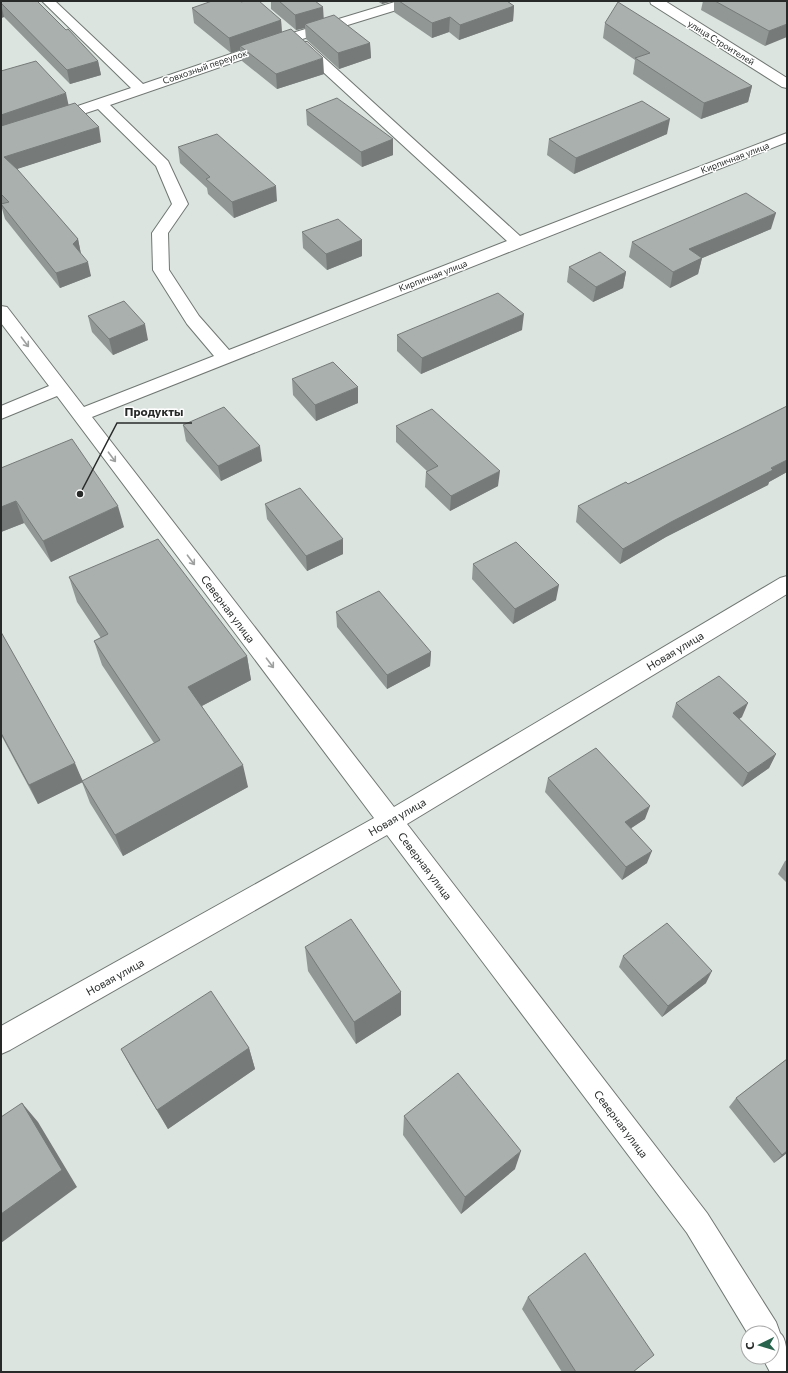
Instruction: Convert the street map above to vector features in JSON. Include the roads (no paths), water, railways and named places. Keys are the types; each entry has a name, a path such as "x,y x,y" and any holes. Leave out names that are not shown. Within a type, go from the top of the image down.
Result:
{"street":[{"path":"48,1 140,89"},
{"name":"Совхозный переулок","path":"1,137 294,37 411,1"},
{"name":"улица Строителей","path":"656,1 787,84"},
{"path":"282,27 518,243"},
{"path":"100,103 163,164 180,204 160,233 160,270 193,320 226,358"},
{"name":"Кирпичная улица","path":"80,415 787,137"},
{"name":"Северная улица","path":"1,311 697,1223 760,1325"},
{"path":"1,414 60,388"},
{"name":"Новая улица","path":"1,1041 391,821 787,584"},
{"path":"780,1359 787,1371"}],"place":[{"name":"Продукты","path":"80,494"}]}
